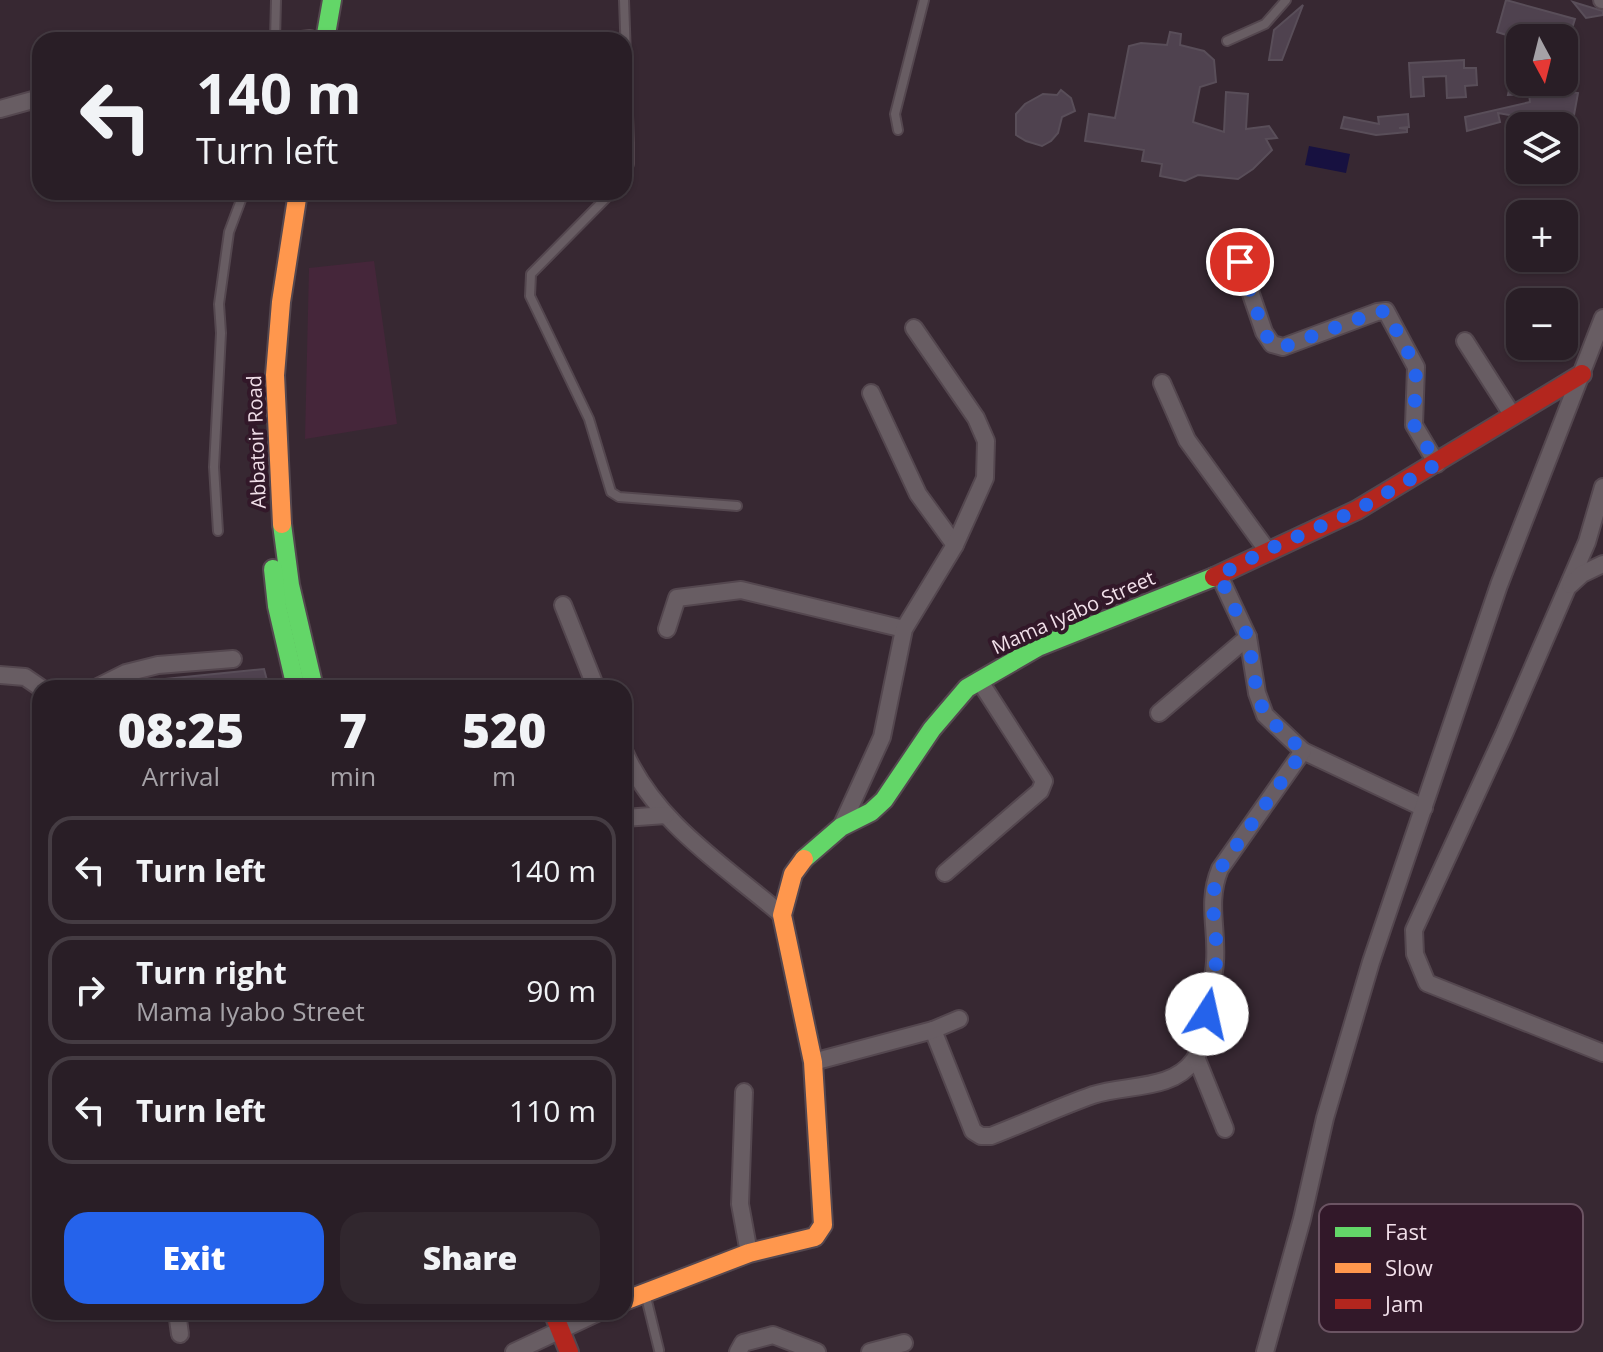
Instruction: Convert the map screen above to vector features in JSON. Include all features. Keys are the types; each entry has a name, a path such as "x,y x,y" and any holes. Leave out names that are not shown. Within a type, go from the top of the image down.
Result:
{"street":[{"path":"311,32 317,0"},
{"path":"326,32 332,0"},
{"path":"0,109 32,100"},
{"name":"Abbatoir Road","path":"283,200 274,251 262,405 267,524 275,593 294,680"},
{"name":"Abbatoir Road","path":"297,200 281,302 275,375 282,527 290,585 312,680"},
{"path":"1240,262 1264,332 1272,344 1283,347 1386,311 1416,367 1414,425 1437,464"},
{"path":"1265,1352 1371,962 1499,585 1603,318"},
{"path":"841,827 882,737 904,629 955,545 985,478 986,441 976,418 914,328"},
{"path":"1465,341 1513,416"},
{"name":"Mama Iyabo Street","path":"632,1298 749,1253 815,1237 823,1225 813,1062 782,915 793,874 806,856 841,827 871,812 884,800 932,729 967,688 1038,647 1219,575 1357,510 1582,374"},
{"path":"1162,383 1187,440 1267,550"},
{"path":"871,393 918,494 955,545"},
{"path":"1603,487 1587,542 1414,930 1415,954 1427,983 1603,1053"},
{"path":"1587,542 1603,550"},
{"path":"1564,592 1582,574 1603,564"},
{"path":"1219,575 1248,637 1257,693 1265,715 1303,751 1424,808"},
{"path":"667,629 677,598 741,590 904,629"},
{"path":"563,605 593,680"},
{"path":"1159,713 1248,637"},
{"path":"112,680 158,665 233,659"},
{"path":"0,675 25,677 32,682"},
{"path":"945,873 1040,791 1044,781 979,680"},
{"path":"933,1030 973,1131 981,1136 991,1136 1096,1095 1153,1084 1182,1074 1196,1057 1217,957 1211,898 1214,885 1220,869 1303,751"},
{"path":"632,768 666,815 709,857 782,915"},
{"path":"632,817 666,815"},
{"path":"813,1062 933,1030 959,1019"},
{"path":"1196,1057 1225,1129"},
{"path":"744,1092 740,1204 749,1253"},
{"path":"178,1320 180,1334"},
{"path":"514,1352 554,1324"},
{"path":"554,1324 558,1352"},
{"path":"554,1324 569,1352"},
{"path":"738,1352 743,1343 773,1335 817,1352"},
{"path":"870,1352 904,1343"}],"lane":[{"path":"275,32 276,0"},
{"path":"624,0 625,32"},
{"path":"898,130 895,114 924,0"},
{"path":"1227,41 1265,24 1286,0"},
{"path":"218,531 214,467 221,333 219,304 229,232 241,200"},
{"path":"604,200 531,274 530,296 589,419 611,492 619,497 737,506"},
{"path":"645,1292 659,1350"}],"shaded area":[{"path":"1309,146 1350,154 1346,173 1305,165"},
{"path":"374,261 397,424 305,439 309,268"}],"building":[{"path":"1506,0 1575,19 1573,24 1506,24 1506,35 1497,32"},
{"path":"1573,2 1603,11 1603,15 1586,18"},
{"path":"1303,5 1282,60 1269,60 1274,30"},
{"path":"1170,32 1181,34 1180,45 1204,51 1214,60 1216,82 1200,87 1193,122 1224,132 1226,92 1248,94 1246,129 1269,126 1277,138 1266,139 1272,150 1238,179 1198,175 1185,181 1160,176 1162,164 1142,161 1144,150 1085,141 1089,114 1115,118 1129,46 1141,43 1167,45"},
{"path":"1464,60 1464,68 1476,68 1477,85 1465,86 1466,97 1447,98 1446,76 1423,77 1424,96 1411,97 1409,63"},
{"path":"1061,90 1071,98 1075,111 1062,117 1058,133 1051,141 1042,146 1016,135 1016,114 1025,104 1043,94 1057,95"},
{"path":"1529,96 1577,96 1575,112 1498,113 1500,122 1467,131 1465,117 1530,102"},
{"path":"1408,114 1409,127 1399,128 1407,129 1407,132 1376,135 1341,128 1344,117 1379,124 1378,117"},
{"path":"264,669 267,680 156,680"}],"traffic: fast":[{"path":"326,32 332,0"},
{"path":"282,524 290,585 312,680"},
{"path":"273,569 277,606 294,680"},
{"path":"804,859 841,827 871,812 884,800 932,729 967,688 1038,647 1214,577"}],"traffic: slow":[{"path":"282,524 275,375 281,302 297,200"},
{"path":"632,1298 749,1253 815,1237 823,1225 813,1062 782,915 793,874 804,859"}],"traffic: jam":[{"path":"1214,577 1357,510 1582,374"},
{"path":"556,1320 569,1352"}],"route":[{"path":"1207,1014 1217,957 1211,898 1214,885 1220,869 1303,751 1265,715 1260,705 1248,637 1219,575 1357,510 1437,464 1414,425 1412,412 1416,367 1386,311 1283,347 1272,344 1264,332 1240,262"}]}
